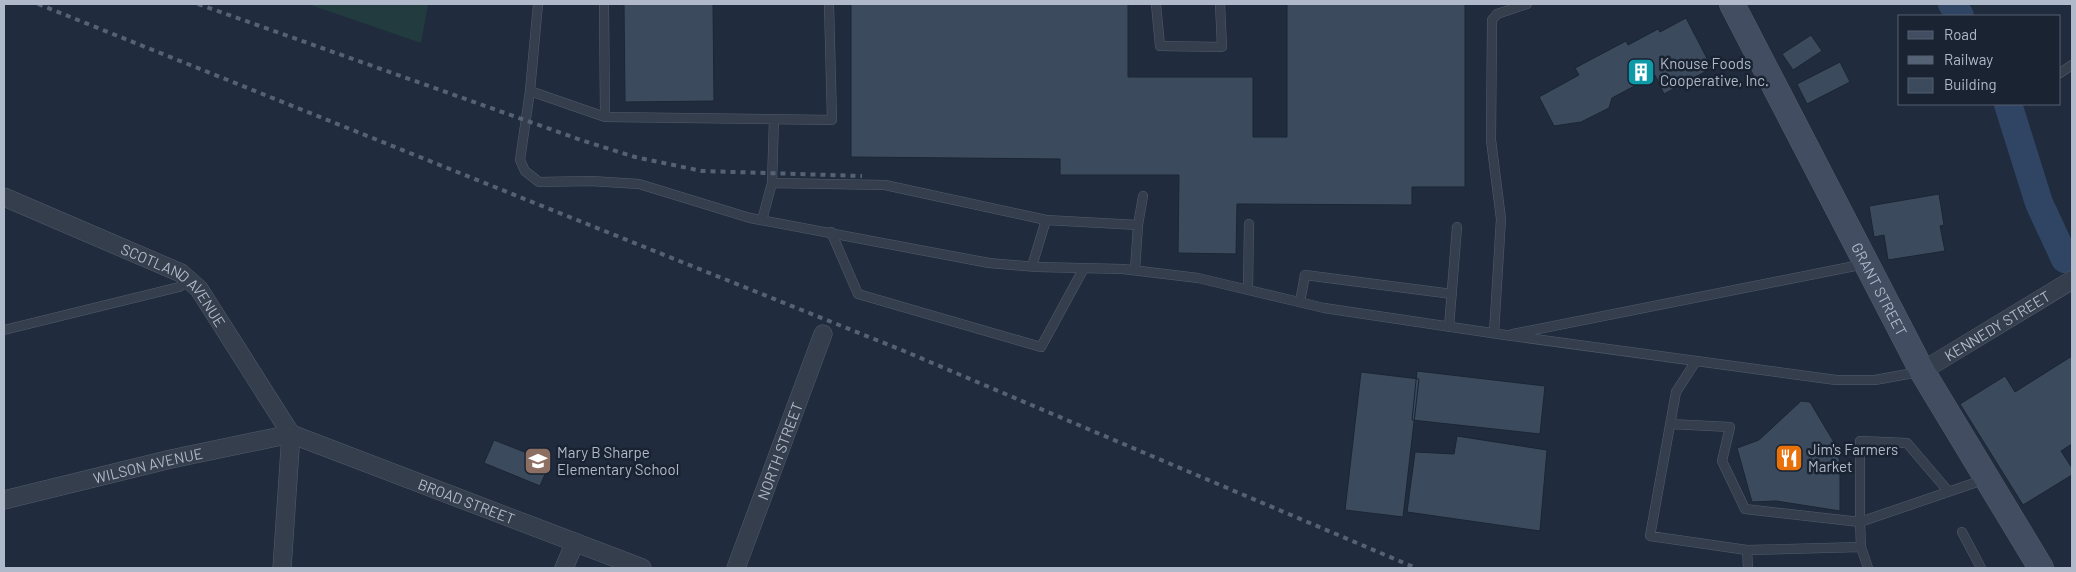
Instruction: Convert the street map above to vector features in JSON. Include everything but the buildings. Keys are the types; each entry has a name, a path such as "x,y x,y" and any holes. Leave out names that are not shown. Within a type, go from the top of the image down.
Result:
{"street":[{"name":"GRANT STREET","path":"1732,4 1922,371 2041,568"},
{"name":"SCOTLAND AVENUE","path":"4,197 181,272 198,289 291,434"},
{"name":"KENNEDY STREET","path":"1922,371 2072,280"},
{"name":"NORTH STREET","path":"736,568 823,334"},
{"name":"WILSON AVENUE","path":"4,500 171,459 291,434"},
{"name":"BROAD STREET","path":"291,434 642,568"},
{"path":"282,568 291,434"},
{"path":"564,568 575,542"}],"lane":[{"path":"538,4 530,91 520,160 525,171 540,182 591,181 639,184 750,218 989,263 1135,270 1198,278 1324,308 1505,335 1836,380 1876,380 1922,371"},
{"path":"604,4 605,117"},
{"path":"530,91 605,117 832,120 829,4"},
{"path":"1156,4 1160,46 1222,47 1220,4"},
{"path":"1494,333 1501,219 1491,140 1492,20 1497,14 1527,4"},
{"path":"2061,72 2072,65"},
{"path":"762,220 772,182 774,119"},
{"path":"772,182 885,185 1046,220 1138,225"},
{"path":"1135,270 1142,196"},
{"path":"1032,266 1046,220"},
{"path":"1248,290 1249,224"},
{"path":"1449,327 1457,228"},
{"path":"831,232 858,294 1041,347 1084,268"},
{"path":"1505,335 1866,264"},
{"path":"1300,302 1305,275 1452,294"},
{"path":"4,330 179,287 190,280"},
{"path":"1696,361 1676,392 1650,536 1747,550 1861,547"},
{"path":"1670,424 1730,427 1722,461 1745,510 1860,522 1987,478"},
{"path":"1868,568 1861,547 1860,441 1907,443 1948,491"},
{"path":"1962,532 1981,568"},
{"path":"1747,550 1748,568"}],"green space":[{"path":"308,4 428,4 421,43"}],"waterway":[{"path":"1952,4 1959,15"},
{"path":"2008,105 2039,203 2065,259"}],"railway":[{"path":"38,4 904,351 1416,568"},
{"path":"198,4 581,140 635,157 702,171 862,176"}],"place":[{"name":"Knouse Foods Cooperative, Inc.","path":"1641,72"},
{"name":"Jim's Farmers Market","path":"1789,458"},
{"name":"Mary B Sharpe Elementary School","path":"538,461"}]}
